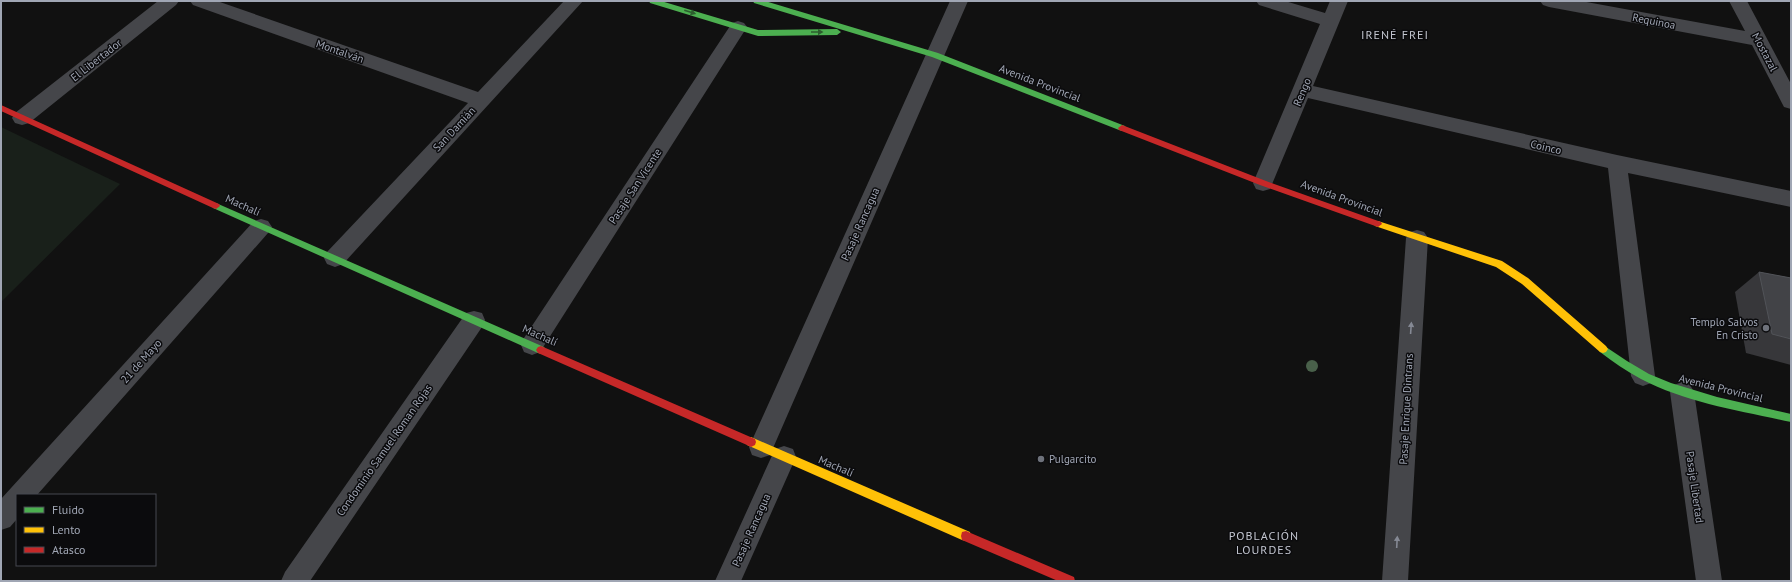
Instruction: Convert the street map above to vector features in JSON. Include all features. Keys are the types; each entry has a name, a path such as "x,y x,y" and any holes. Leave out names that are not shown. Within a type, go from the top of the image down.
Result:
{"street":[{"name":"El Libertador","path":"22,118 170,1"},
{"name":"Montalván","path":"199,1 481,100"},
{"name":"San Damián","path":"335,258 574,1"},
{"name":"Avenida Provincial","path":"653,1 758,33 863,32"},
{"name":"Avenida Provincial","path":"757,1 935,55 1263,183 1417,238 1499,264 1513,272 1618,362 1643,376 1682,392 1791,418"},
{"name":"Pasaje Rancagua","path":"761,447 959,1"},
{"path":"1265,1 1331,21"},
{"name":"Rengo","path":"1263,183 1339,1"},
{"name":"Requinoa","path":"1549,1 1758,40"},
{"name":"Mostazal","path":"1738,1 1758,40 1786,84 1791,102"},
{"name":"Pasaje San Vicente","path":"532,345 738,27"},
{"name":"Coinco","path":"1302,90 1617,163 1791,199"},
{"name":"Machalí","path":"1,108 261,227 335,258 761,447 1070,581"},
{"path":"1617,163 1643,376"},
{"name":"21 de Mayo","path":"22,494 261,227"},
{"name":"Pasaje Enrique Dintrans","path":"1395,581 1417,238"},
{"name":"Condominio Samuel Roman Rojas","path":"294,581 474,320"},
{"name":"Pasaje Libertad","path":"1682,392 1709,581"},
{"name":"Pasaje Rancagua","path":"728,581 784,457"},
{"path":"1,518 16,501"}],"shaded area":[{"path":"1,127 120,184 1,302"}],"building":[{"path":"1759,272 1791,278 1791,339 1772,334"}],"traffic: fast":[{"path":"653,1 758,33 837,32"},
{"path":"757,1 935,55 1122,128"},
{"path":"216,206 541,350"},
{"path":"1603,349 1623,364 1645,377 1668,387 1692,395 1791,418"}],"traffic: slow":[{"path":"1378,224 1499,264 1525,281 1603,349"},
{"path":"751,442 966,536"}],"traffic: jam":[{"path":"1,108 216,206"},
{"path":"1122,128 1263,183 1378,224"},
{"path":"541,350 751,442"},
{"path":"966,536 1070,581"}],"place":[{"name":"Templo Salvos En Cristo","path":"1766,328"},
{"name":"Pulgarcito","path":"1041,459"}],"district":[{"name":"IRENÉ FREI","path":"1395,35"},
{"name":"POBLACIÓN LOURDES","path":"1264,543"}]}
